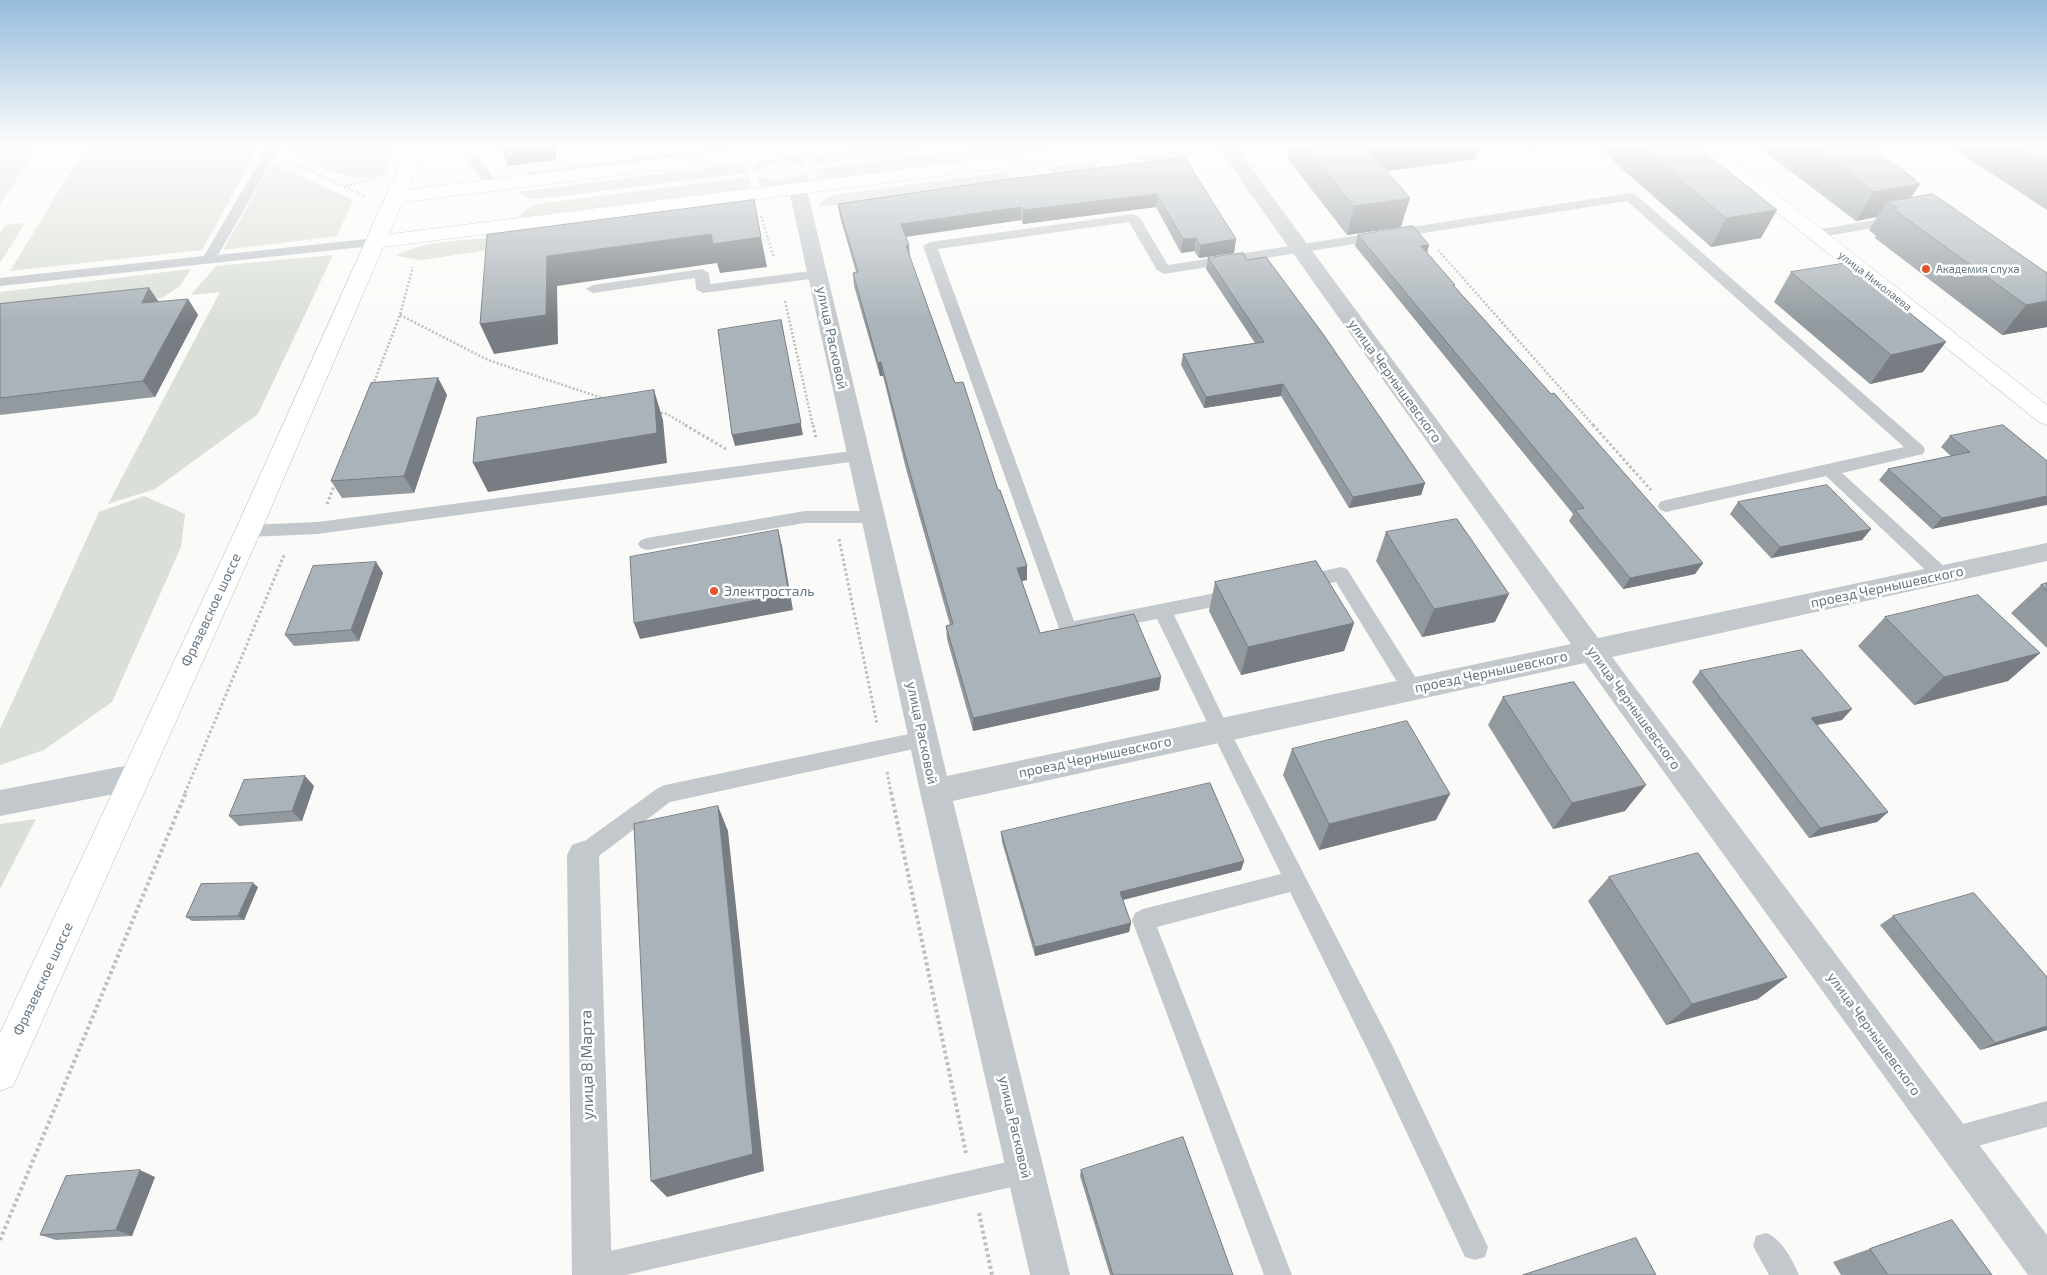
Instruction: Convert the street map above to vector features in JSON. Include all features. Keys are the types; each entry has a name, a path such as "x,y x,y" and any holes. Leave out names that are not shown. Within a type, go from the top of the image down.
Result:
{"main road":[{"name":"Фрязевское шоссе","path":"0,1073 248,531 393,204"},
{"path":"469,204 493,207 538,204"},
{"path":"376,242 505,204"},
{"name":"улица Николаева","path":"1778,204 2047,418"}],"street":[{"name":"улица Расковой","path":"801,204 935,792 1050,1275"},
{"name":"улица Чернышевского","path":"1267,204 1592,651 2047,1268"},
{"name":"проезд Чернышевского","path":"935,792 2047,552"},
{"path":"0,802 135,777"},
{"name":"улица 8 Марта","path":"583,855 592,1272"}],"lane":[{"path":"209,259 240,204"},
{"path":"1256,591 1068,629 930,246 1133,218 1164,270 1582,204"},
{"path":"1639,204 1917,450 1666,506"},
{"path":"1815,234 1914,217"},
{"path":"0,282 376,242"},
{"path":"593,289 702,273 704,289 818,274"},
{"path":"248,531 318,528 859,456"},
{"path":"1829,470 1942,575"},
{"path":"647,544 805,517 874,517"},
{"path":"1285,586 1341,574 1412,689"},
{"path":"1162,610 1220,730 1297,880 1475,1247"},
{"path":"583,855 665,794 923,739"},
{"path":"1278,1275 1143,920 1297,880"},
{"path":"1952,1140 2047,1114"},
{"path":"592,1272 1025,1171"},
{"path":"1766,1246 1785,1275"}],"path":[{"path":"1420,230 1666,506"},
{"path":"372,389 400,315 413,267"},
{"path":"400,315 488,360 610,401"},
{"path":"657,412 667,414 731,451"},
{"path":"318,528 339,472"},
{"path":"0,1240 295,529"}],"shaded area":[{"path":"51,204 227,204 202,250 10,271"},
{"path":"249,204 351,204 337,236 223,250"},
{"path":"537,204 622,204 517,218 527,209"},
{"path":"820,204 838,204 819,207"},
{"path":"25,223 0,263 0,233 5,225"},
{"path":"497,237 496,249 421,260 396,256 431,244"},
{"path":"333,255 258,414 155,489 108,504 220,292 191,295 216,266"},
{"path":"191,269 180,286 162,298 0,315 0,292"},
{"path":"144,496 185,514 181,547 112,702 44,750 0,765 0,729 99,512"},
{"path":"36,819 0,889 0,824"}],"building":[{"path":"720,204 755,204 761,237 713,244 711,234 547,256 546,315 480,324 487,235"},
{"path":"838,204 1069,204 1023,210 1021,207 901,224 909,245 906,246 955,383 963,382 998,490 1000,490 1027,566 1017,568 1040,633 1134,614 1161,677 973,718 946,626 953,624 905,455 881,362 878,363 853,273 858,272"},
{"path":"1163,204 1214,204 1236,239 1200,245 1196,238 1183,239"},
{"path":"1710,204 1770,204 1777,210 1726,218"},
{"path":"1891,204 1948,204 2047,273 2047,301 2026,305 1893,209 1897,208"},
{"path":"1413,226 1429,245 1421,246 1455,285 1453,285 1551,394 1554,393 1703,563 1630,578 1575,510 1584,508 1358,235"},
{"path":"1243,253 1247,260 1266,257 1323,334 1425,483 1353,497 1283,384 1206,397 1183,354 1264,342 1208,258"},
{"path":"1847,263 1946,342 1891,355 1791,272"},
{"path":"149,288 142,303 188,299 143,381 0,398 0,304"},
{"path":"781,320 801,423 732,435 718,330"},
{"path":"438,378 404,476 331,481 371,383"},
{"path":"654,390 657,433 473,463 477,418"},
{"path":"2003,425 2047,461 2047,496 1942,518 1888,469 1970,452 1950,436"},
{"path":"1827,485 1871,529 1780,547 1738,502"},
{"path":"1457,519 1509,594 1434,609 1386,532"},
{"name":"Электросталь","path":"778,530 789,594 634,623 630,557"},
{"path":"1316,561 1354,623 1248,647 1215,582"},
{"path":"376,562 351,630 285,635 313,566"},
{"path":"2047,583 2047,590 2041,585"},
{"path":"1978,595 2040,653 1944,677 1885,617"},
{"path":"1802,650 1852,709 1811,718 1888,812 1820,828 1700,671"},
{"path":"1574,682 1646,785 1572,803 1503,697"},
{"path":"1407,721 1450,794 1329,824 1292,749"},
{"path":"305,776 292,811 229,816 244,780"},
{"path":"1210,783 1244,861 1120,892 1131,923 1035,947 1001,832"},
{"path":"718,806 753,1154 651,1181 634,824"},
{"path":"1698,853 1787,977 1692,1004 1609,877"},
{"path":"253,883 238,916 186,917 201,884"},
{"path":"1974,893 2047,977 2047,1026 1995,1043 1893,916"},
{"path":"1183,1137 1233,1275 1113,1275 1081,1170"},
{"path":"140,1170 116,1230 40,1235 66,1176"},
{"path":"1952,1220 1992,1275 1888,1275 1870,1249"},
{"path":"1636,1238 1656,1275 1523,1275"}],"place":[{"name":"Академия слуха","path":"1926,269"},
{"name":"Электросталь","path":"714,591"}]}
